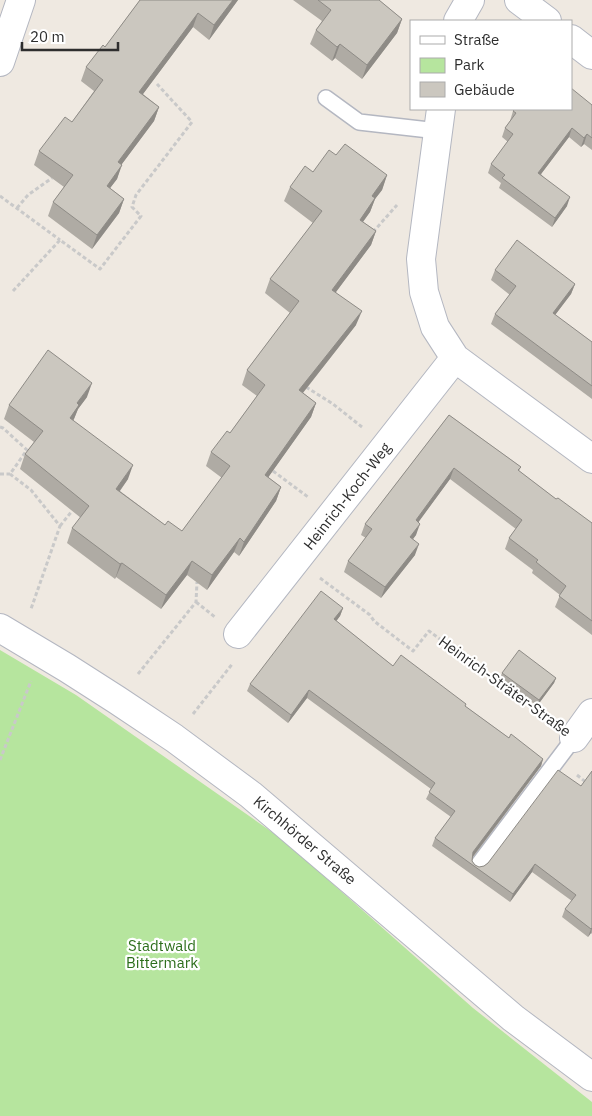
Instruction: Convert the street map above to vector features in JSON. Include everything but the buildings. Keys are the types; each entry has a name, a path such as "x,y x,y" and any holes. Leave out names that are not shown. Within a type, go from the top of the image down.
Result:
{"street":[{"path":"0,62 21,0"},
{"path":"459,20 470,0"},
{"path":"519,0 546,20"},
{"path":"572,40 592,55"},
{"path":"439,120 421,259 424,292 435,327 455,358 592,459"},
{"name":"Heinrich-Koch-Weg","path":"238,634 455,358"},
{"name":"Kirchhörder Straße","path":"0,628 67,668 174,738 251,795 513,1018 592,1077"},
{"name":"Heinrich-Sträter-Straße","path":"574,738 592,713"}],"lane":[{"path":"326,98 359,122 439,120"},
{"path":"478,865 574,738"}],"path":[{"path":"0,196 100,269 141,216 132,207 136,195 192,122 157,84"},
{"path":"17,208 28,195 52,178"},
{"path":"370,234 400,202 428,203"},
{"path":"13,290 60,240"},
{"path":"306,387 333,404 387,445"},
{"path":"0,428 3,428 27,450 10,474"},
{"path":"272,471 332,516"},
{"path":"0,474 10,474 30,490 60,526"},
{"path":"31,609 60,526 72,511"},
{"name":"Heinrich-Sträter-Straße","path":"296,561 370,615 374,621 413,651 429,631 574,738"},
{"path":"138,674 196,602 196,582"},
{"path":"193,714 249,643 238,634"},
{"path":"0,760 32,679"}],"green space":[{"name":"Stadtwald Bittermark","path":"0,650 76,695 282,839 473,1008 592,1102 592,1116 0,1116"}]}
